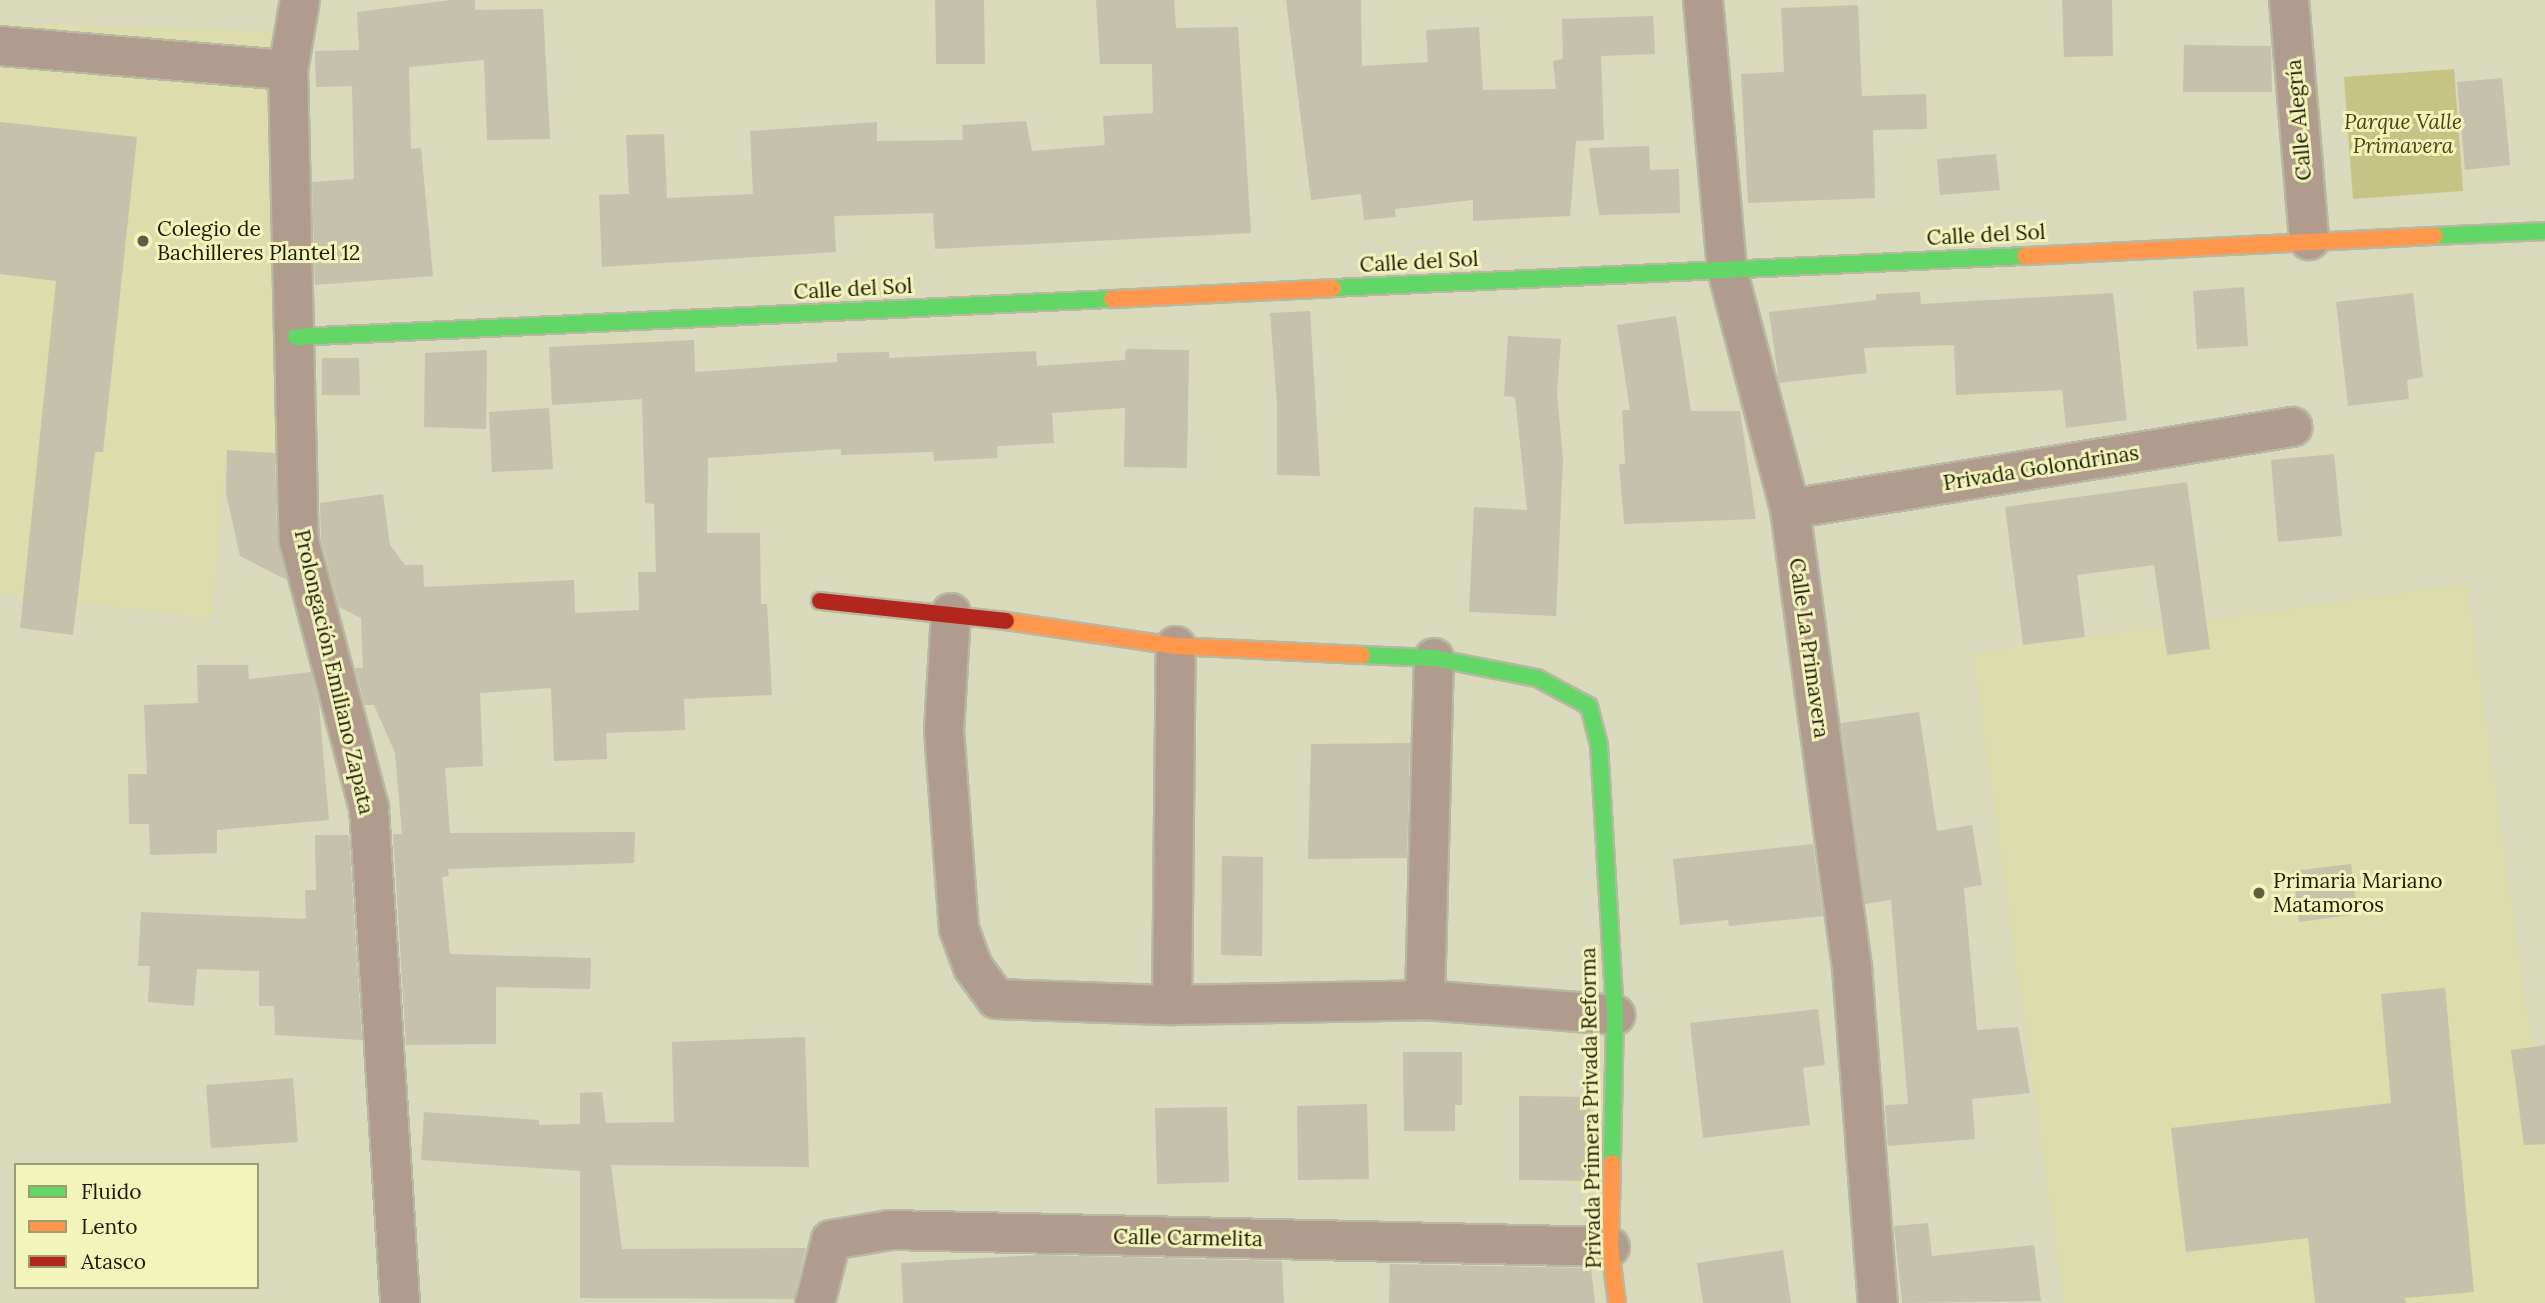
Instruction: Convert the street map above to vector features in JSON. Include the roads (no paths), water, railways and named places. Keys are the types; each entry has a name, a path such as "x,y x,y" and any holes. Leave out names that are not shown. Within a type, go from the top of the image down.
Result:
{"street":[{"name":"Prolongación Emiliano Zapata","path":"300,0 288,70 299,541 369,808 400,1303"},
{"name":"Calle La Primavera","path":"1703,0 1727,269 1790,509 1852,968 1878,1303"},
{"name":"Calle Alegría","path":"2288,0 2309,240"},
{"path":"0,46 288,70"},
{"name":"Calle del Sol","path":"296,337 2309,240 2545,231"},
{"name":"Privada Golondrinas","path":"1790,509 2292,427"},
{"name":"Privada Primera Privada Reforma","path":"820,601 951,613 1176,646 1434,659 1537,678 1589,706 1599,745 1615,1015 1610,1248 1617,1303"},
{"path":"951,613 944,730 959,929 973,967 996,999 1172,1004 1425,1000 1615,1015"},
{"path":"1172,1004 1176,646"},
{"path":"1425,1000 1434,659"},
{"name":"Calle Carmelita","path":"816,1303 831,1240 890,1230 1610,1248"}],"place":[{"name":"Colegio de Bachilleres Plantel 12","path":"143,241"},
{"name":"Primaria Mariano Matamoros","path":"2259,893"}],"park label":[{"name":"Parque Valle Primavera","path":"2403,134"}]}
